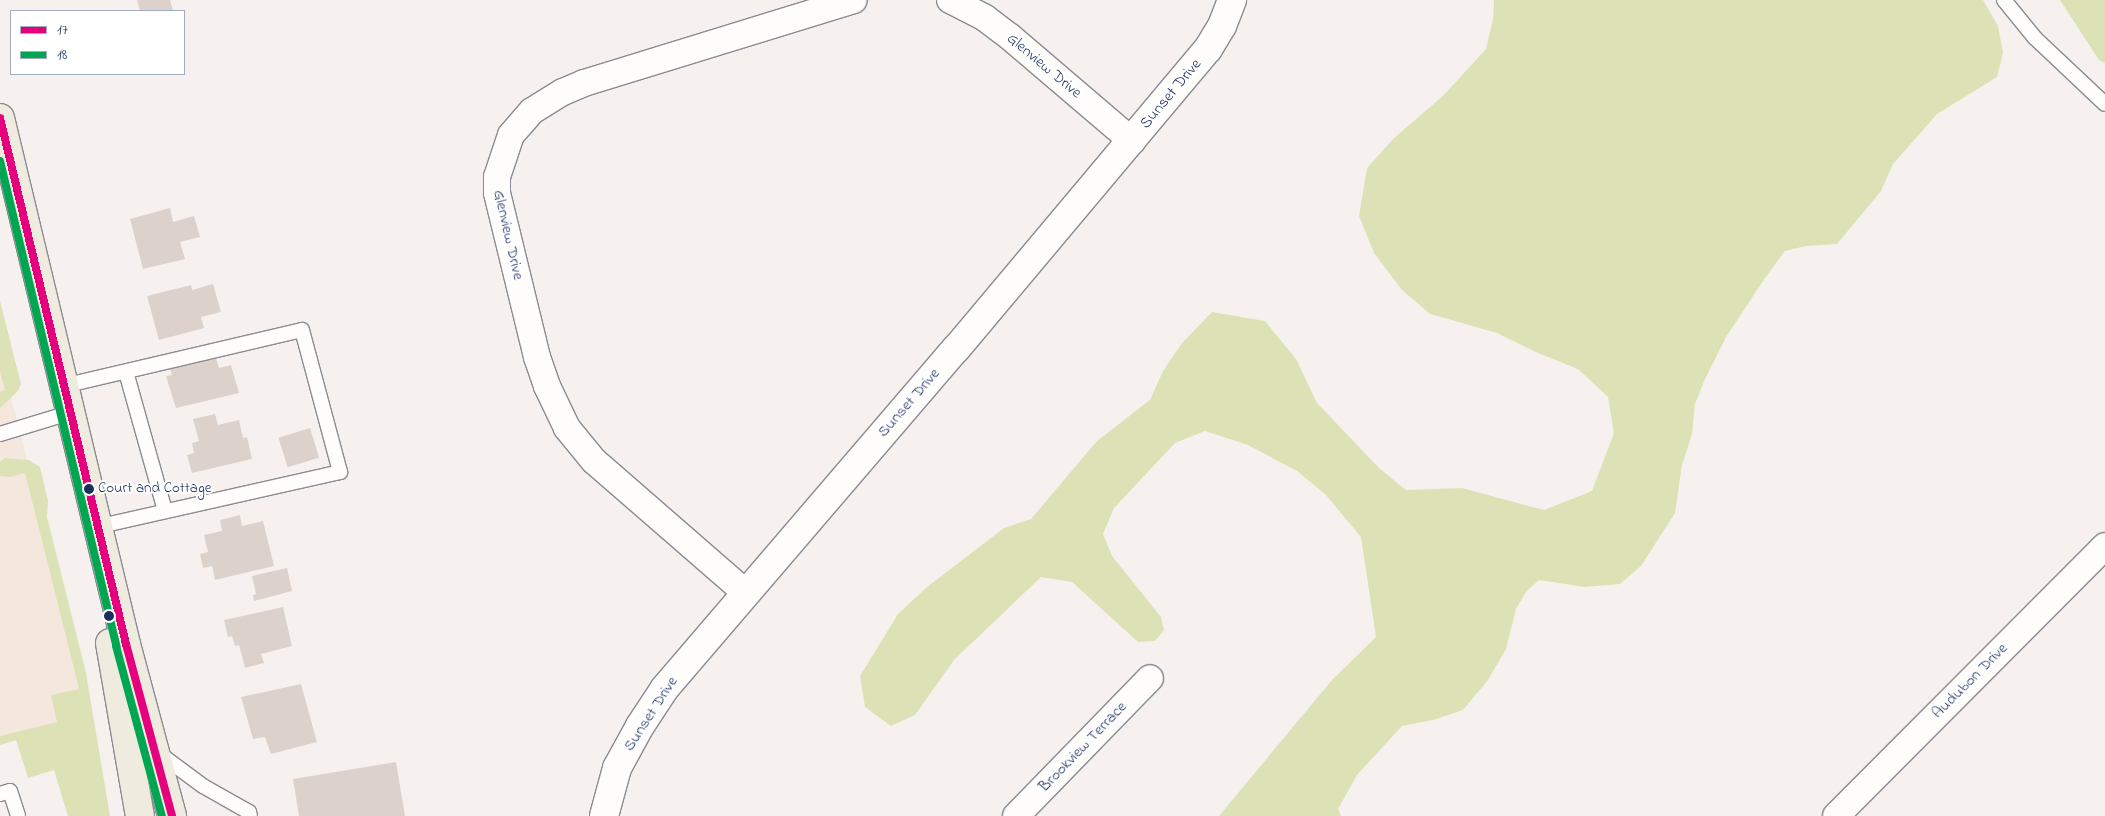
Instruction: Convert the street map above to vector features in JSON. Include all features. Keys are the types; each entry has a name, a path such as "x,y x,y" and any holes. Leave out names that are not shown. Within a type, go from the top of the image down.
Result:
{"main road":[{"path":"1,124 63,386 93,528 136,810"},
{"path":"93,528 169,804"}],"street":[{"name":"Glenview Drive","path":"746,594 594,461 567,428 547,386 537,357 497,193 497,178 511,135 532,111 563,92 584,83 853,0"},
{"name":"Glenview Drive","path":"950,0 985,18 1009,36 1132,141"},
{"name":"Sunset Drive","path":"604,816 617,768 640,726 665,688 1132,141 1208,49 1222,26 1232,0"},
{"name":"Audubon Drive","path":"1836,816 2105,546"},
{"name":"Brookview Terrace","path":"1016,816 1150,678"}],"lane":[{"path":"2004,0 2035,38 2105,104"},
{"path":"63,386 302,330 340,472 93,528"},
{"path":"126,372 165,511"},
{"path":"0,434 69,413"},
{"path":"155,750 203,786 250,814"},
{"path":"0,794 10,791 18,816"},
{"path":"136,810 169,804"}],"shaded area":[{"path":"0,353 91,715 0,737"}],"green space":[{"path":"1494,0 1983,0 1998,26 2003,53 1997,77 1937,114 1893,164 1881,191 1837,244 1806,246 1785,251 1765,278 1726,337 1705,379 1695,404 1692,434 1682,465 1675,513 1641,566 1620,584 1585,587 1539,580 1526,592 1516,609 1506,649 1488,680 1463,710 1433,720 1402,726 1357,775 1338,809 1341,816 1219,816 1332,680 1376,637 1361,537 1325,494 1297,471 1248,445 1205,431 1175,443 1114,508 1103,534 1112,556 1161,617 1164,630 1155,641 1138,642 1072,582 1041,577 954,660 915,715 891,726 865,707 860,676 898,614 927,587 1004,528 1031,519 1097,441 1150,400 1163,371 1182,343 1212,312 1265,321 1296,359 1317,403 1380,469 1406,490 1462,488 1544,510 1592,491 1614,433 1608,397 1578,369 1538,353 1497,333 1430,314 1402,290 1374,253 1359,216 1367,168 1394,138 1443,96 1486,49 1493,19"},
{"path":"2060,0 2105,0 2105,63 2099,60"},
{"path":"0,301 21,384 18,391 0,408 0,392 5,390 0,371"},
{"path":"5,458 29,460 40,467 48,501 47,517 86,673 110,816 68,816 54,770 28,778 16,740 0,745 0,736 57,722 51,695 79,689 25,473 10,477 0,476 0,462"}],"building":[{"path":"137,0 170,0 173,10 140,10"},
{"path":"170,208 173,222 194,216 200,237 180,242 185,259 143,269 130,219"},
{"path":"213,284 221,312 201,317 204,328 159,340 147,296 191,285 192,290"},
{"path":"215,355 219,368 231,365 239,393 176,408 166,376 172,375 169,366"},
{"path":"215,414 218,425 239,420 243,438 247,437 252,459 192,473 187,455 194,453 192,443 199,441 193,419"},
{"path":"310,428 319,458 288,467 278,438"},
{"path":"240,515 242,526 263,521 274,566 215,580 212,566 203,568 200,554 208,552 204,535 222,531 220,520"},
{"path":"287,568 292,591 254,601 253,595 256,594 252,576"},
{"path":"283,607 292,646 261,654 264,663 245,668 239,645 235,646 232,636 228,637 224,620"},
{"path":"301,684 317,742 271,754 265,737 253,739 241,697"},
{"path":"396,762 405,816 299,816 293,779"}],"transit line":[{"name":"17","path":"0,118 126,644 172,816"},
{"name":"18","path":"0,161 116,646 162,816"}],"place":[{"name":"Court and Cottage","path":"89,489"}]}
